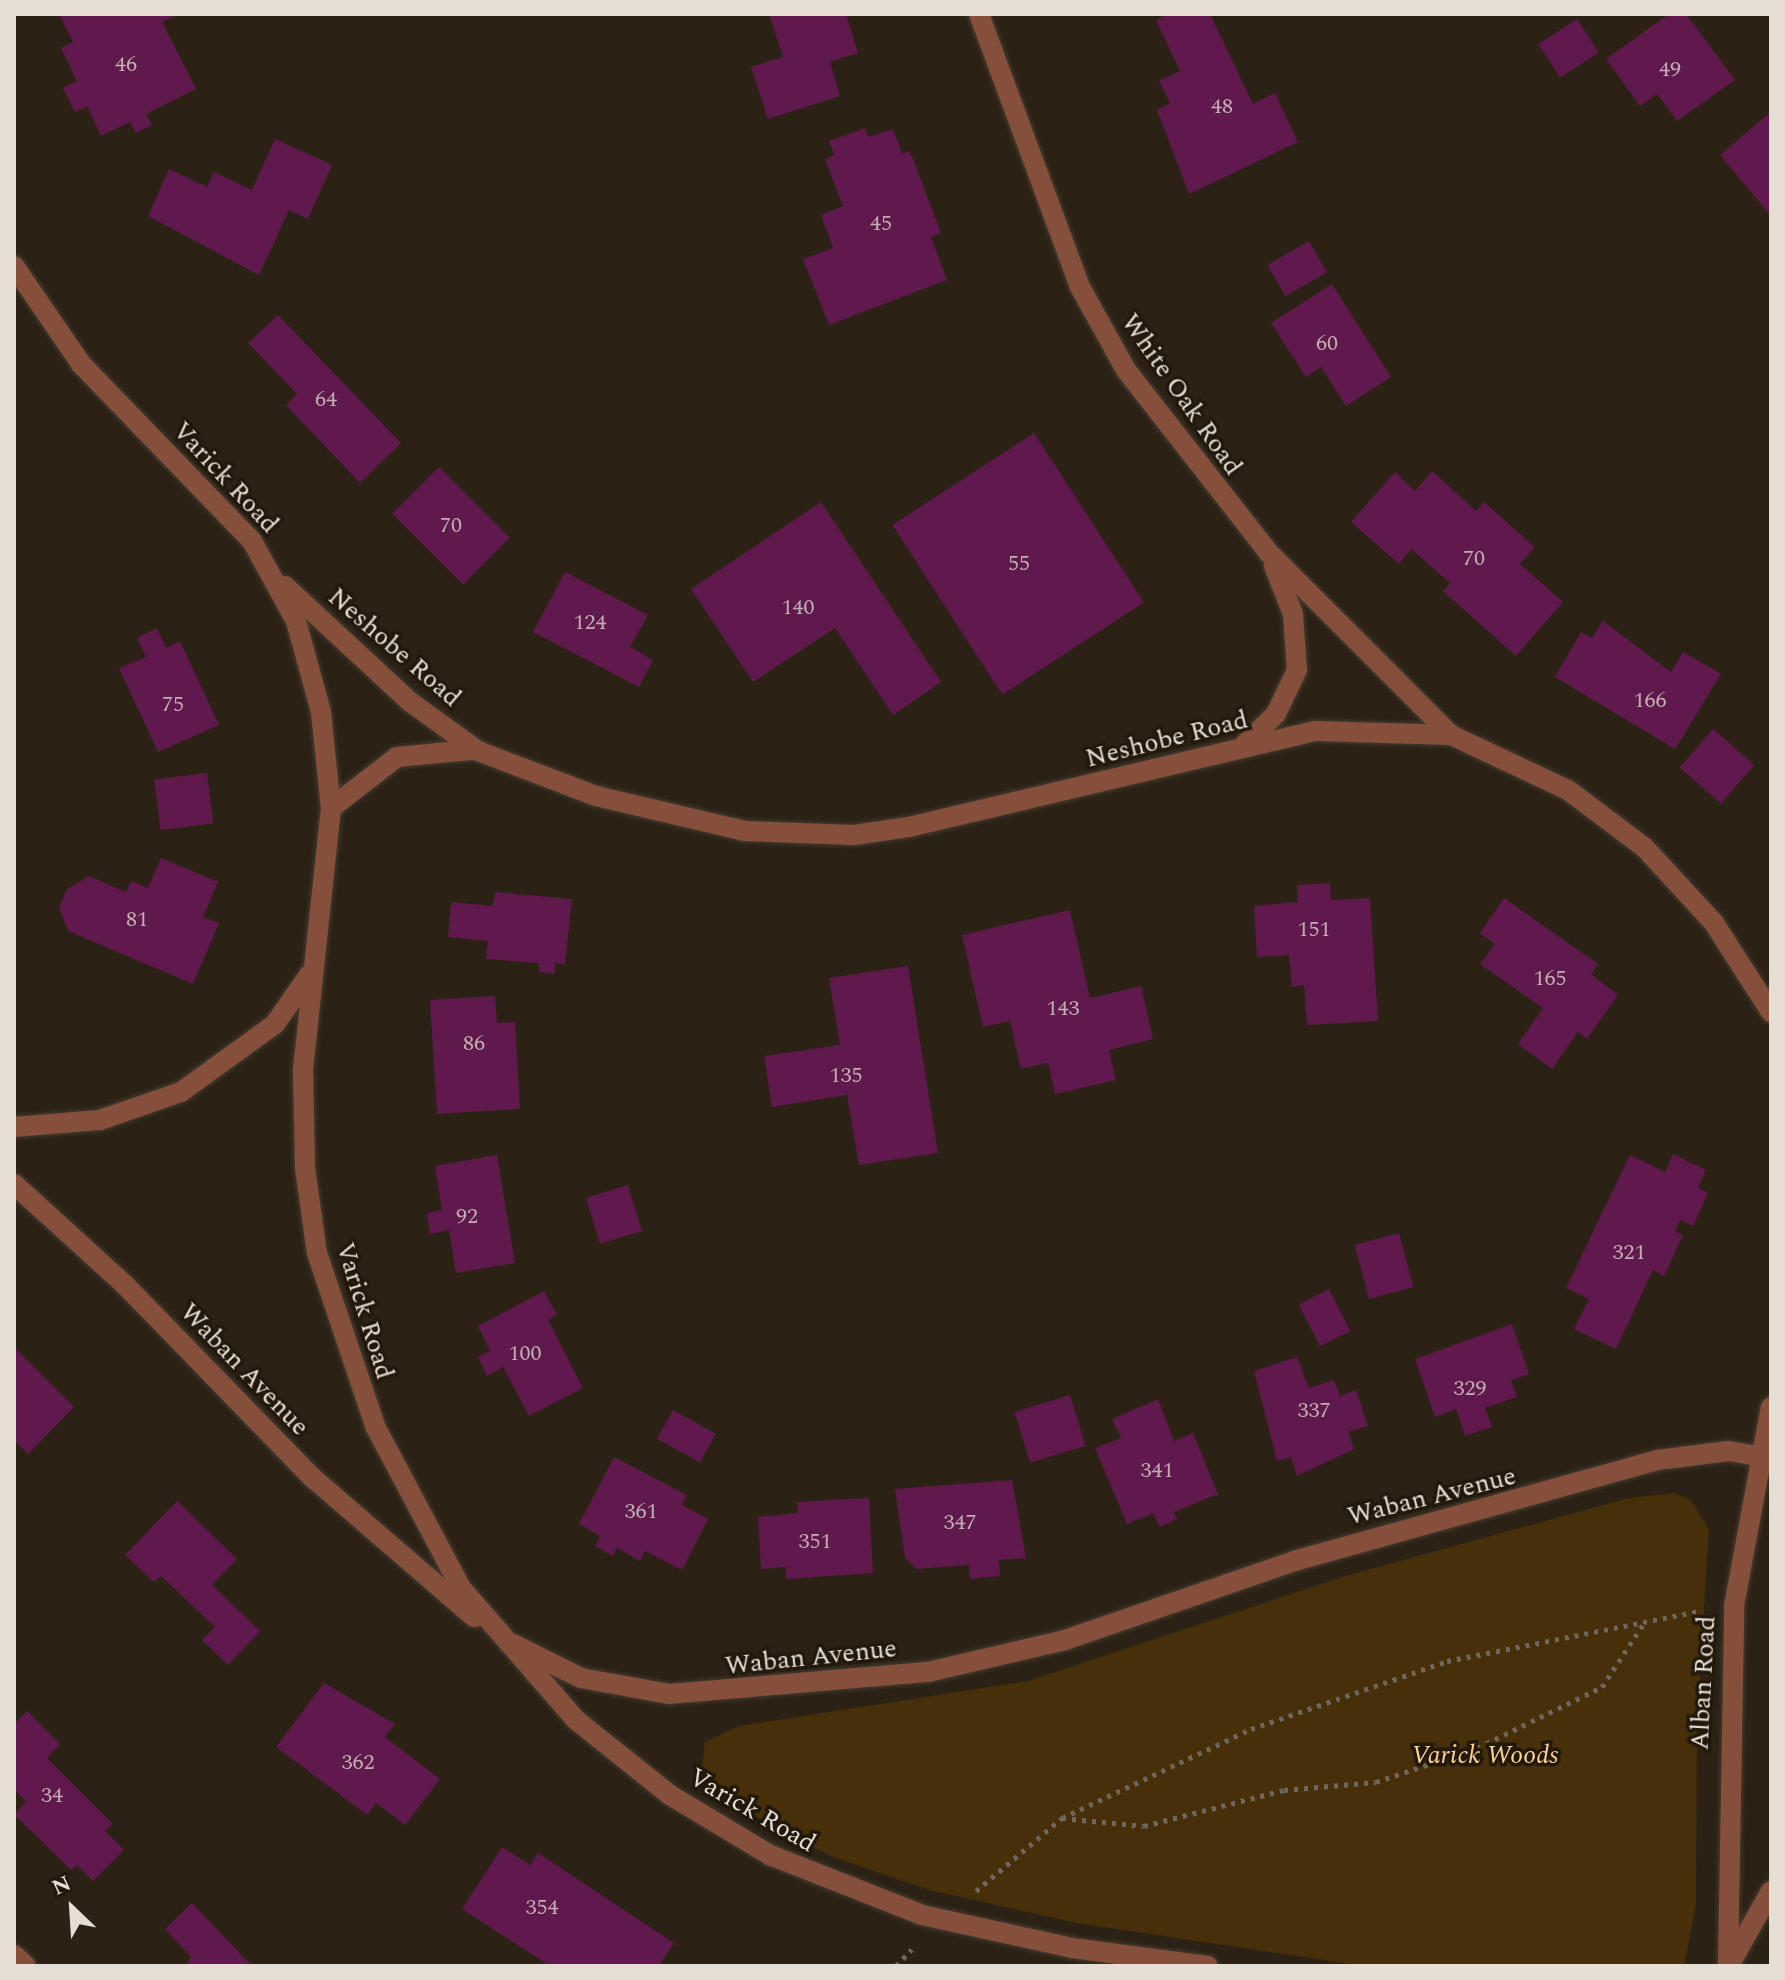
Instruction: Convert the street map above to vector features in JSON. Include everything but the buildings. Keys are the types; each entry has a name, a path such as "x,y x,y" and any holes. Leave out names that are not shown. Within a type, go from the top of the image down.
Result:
{"street":[{"name":"White Oak Road","path":"979,14 1100,329 1189,458 1268,552 1451,735"},
{"name":"Varick Road","path":"14,266 81,364 222,505 279,581 317,697 331,808 302,1117 327,1290 406,1495 496,1634 576,1720 706,1818 818,1878 942,1919 1072,1948 1208,1966"},
{"path":"1239,749 1276,714 1297,670 1293,614 1268,552"},
{"name":"Neshobe Road","path":"279,581 409,701 478,751"},
{"name":"Neshobe Road","path":"331,808 397,757 448,747 478,751 669,816 799,836 963,817 1315,731 1451,735 1568,790 1645,848 1714,923 1771,1012"},
{"path":"14,1127 100,1120 181,1092 275,1024 314,967"},
{"name":"Waban Avenue","path":"14,1184 94,1254 313,1478 496,1634 581,1678 669,1694 928,1672 1050,1645 1294,1561 1658,1460 1765,1456"},
{"name":"Alban Road","path":"1728,1966 1734,1606 1765,1456 1771,1407"},
{"path":"1728,1966 1771,1891"},
{"path":"14,1955 26,1966"}],"path":[{"path":"896,1966 942,1919 1062,1818 1237,1735 1378,1683 1647,1619 1734,1606"},
{"path":"1062,1818 1144,1826 1284,1790 1376,1782 1477,1748 1602,1687 1647,1619"}],"green space":[{"name":"Varick Woods","path":"1675,1493 1692,1501 1709,1530 1697,1717 1696,1904 1684,1966 1364,1966 1077,1923 929,1890 828,1855 711,1792 701,1776 705,1742 739,1726 1028,1681 1345,1576 1629,1498"}]}
